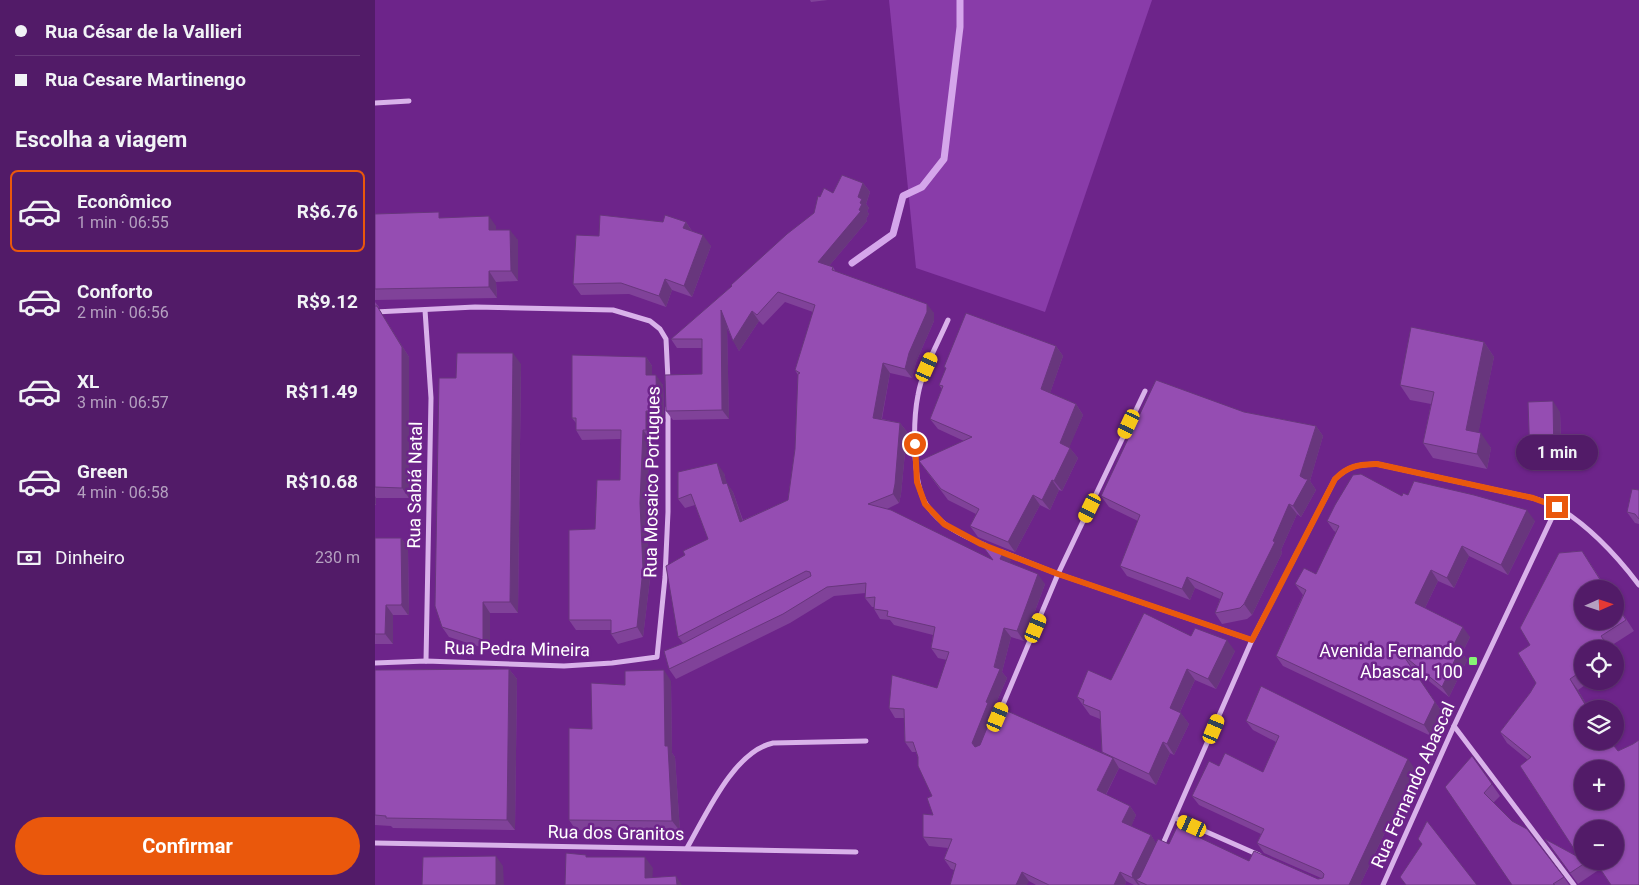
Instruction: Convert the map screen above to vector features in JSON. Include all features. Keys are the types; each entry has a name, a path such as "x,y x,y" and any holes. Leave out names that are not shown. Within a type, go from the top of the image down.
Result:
{"street":[{"path":"375,103 409,101"},
{"name":"Rua Mosaico Portugues","path":"375,312 475,307 613,310 629,314 650,321 665,338 668,389"},
{"name":"Rua Sabiá Natal","path":"425,310 431,398 425,661"},
{"path":"948,320 917,394 915,429 917,482 925,504 944,524 990,547"},
{"path":"998,717 1058,574 1145,391"},
{"name":"Rua Mosaico Portugues","path":"657,657 664,595 668,521 668,404"},
{"path":"1159,852 1252,640 1335,479 1345,470 1359,465 1377,464 1533,498 1557,507 1590,531 1627,569 1639,585"},
{"name":"Rua Fernando Abascal","path":"1383,885 1454,726 1557,507"},
{"path":"999,550 1058,574 1252,640"},
{"name":"Rua Pedra Mineira","path":"375,662 425,661 564,666 612,663 657,657"},
{"path":"1454,726 1574,885"},
{"path":"687,848 730,774 744,758 763,745 773,743 866,741"},
{"path":"1175,818 1264,858"},
{"name":"Rua dos Granitos","path":"375,843 856,852"}],"shaded area":[{"path":"889,0 1152,0 1045,312 916,268"}],"building":[{"path":"842,175 863,183 858,197 862,199 859,210 861,211 818,262 833,267 832,270 927,304 927,312 909,353 905,369 883,363 873,418 900,423 895,484 893,494 868,504 891,510 993,560 978,540 1004,551 1000,559 1038,574 1017,631 1004,628 994,667 1000,669 972,743 975,747 980,745 996,706 1113,758 1097,790 1130,806 1122,822 1151,835 1132,874 1133,878 1120,872 1114,885 1049,885 1022,872 1016,885 950,885 956,864 944,859 952,839 923,837 923,814 933,815 927,798 932,796 918,766 918,757 913,742 905,742 904,709 889,708 892,675 937,688 949,652 931,648 935,627 887,616 888,611 874,609 875,597 865,598 866,583 827,587 783,614 669,669 664,651 684,643 811,576 810,572 806,571 678,637 666,566 685,555 683,551 708,539 691,494 678,499 678,472 717,463 723,484 727,483 740,522 788,500 795,449 798,374 800,373 795,370 815,305 778,292 757,315 752,311 733,341 721,310 722,410 666,411 665,375 702,374 702,339 671,339 732,286 787,234 814,213 818,196 820,197 824,188 833,193"},
{"path":"439,212 439,218 489,216 489,230 510,230 511,271 489,271 489,287 375,289 375,214"},
{"path":"600,215 663,222 665,215 686,222 683,228 703,235 684,286 665,279 659,296 621,283 573,284 576,235 599,236"},
{"path":"375,306 377,306 402,347 402,488 375,487"},
{"path":"966,313 1056,346 1041,389 1076,404 1060,443 1070,448 1054,481 1052,480 1042,500 1033,495 1008,542 970,526 979,509 941,489 919,461 972,437 930,419 943,386 939,385 946,368 944,367"},
{"path":"1411,327 1484,342 1466,430 1481,433 1477,454 1423,443 1434,392 1400,385"},
{"path":"457,353 513,353 510,602 483,602 483,640 442,627 435,606 439,378 456,378"},
{"path":"572,355 646,357 646,375 656,375 657,411 646,411 646,430 643,430 640,503 643,569 637,627 611,634 611,620 569,620 569,530 595,529 597,480 620,480 621,430 576,430 576,418 572,418"},
{"path":"1156,380 1244,412 1316,426 1300,476 1308,479 1293,506 1289,504 1273,541 1275,542 1244,604 1240,608 1215,613 1223,593 1187,577 1182,589 1120,566 1140,515 1101,496"},
{"path":"1553,401 1554,457 1530,458 1528,402"},
{"path":"1361,474 1402,496 1403,493 1408,495 1414,481 1527,510 1501,565 1462,546 1447,578 1431,570 1415,603 1463,627 1453,646 1460,649 1442,687 1403,655 1435,702 1424,725 1276,656 1306,590 1295,584 1304,568 1316,574 1339,526 1327,521 1353,475"},
{"path":"1632,489 1639,490 1639,519 1635,514 1627,512"},
{"path":"375,538 401,538 402,603 401,605 386,605 385,634 375,634"},
{"path":"1582,551 1600,580 1574,580 1574,630 1610,630 1601,636 1604,640 1574,640 1574,676 1570,679 1574,690 1577,690 1582,700 1574,700 1574,750 1618,751 1624,750 1639,740 1639,885 1611,885 1601,870 1624,870 1624,820 1574,820 1574,849 1520,766 1531,757 1500,732 1536,683 1518,653 1530,645 1520,628 1559,553"},
{"path":"1144,613 1191,636 1195,628 1227,640 1208,679 1187,669 1170,708 1181,713 1167,744 1163,742 1149,774 1102,752 1100,711 1083,704 1084,700 1077,697 1088,670 1111,680"},
{"path":"509,669 507,820 386,818 386,816 375,815 375,670"},
{"path":"664,670 665,746 668,746 672,821 569,820 569,728 592,729 591,683 625,685 625,671"},
{"path":"1261,686 1408,759 1349,885 1147,885 1136,880 1140,877 1158,839 1169,844 1177,827 1249,861 1254,851 1318,879 1323,878 1324,874 1321,871 1257,843 1264,829 1192,796 1209,761 1219,766 1225,753 1263,772 1279,736 1246,721"},
{"path":"1472,756 1492,784 1484,793 1512,821 1527,829 1564,877 1553,884 1555,885 1512,885 1445,787"},
{"path":"1427,821 1477,885 1406,885 1400,877 1422,844 1418,839"},
{"path":"1545,839 1574,855 1574,870 1570,873"},
{"path":"566,853 586,855 586,857 645,857 645,878 676,876 677,885 565,885"},
{"path":"496,856 496,885 422,885 423,857"}],"waterway":[{"path":"852,263 893,234 903,196 922,187 944,159 960,27 960,0"}],"place":[{"name":"Avenida Fernando Abascal, 100","path":"1473,661"}],"route":[{"path":"915,444 917,482 925,504 944,524 981,544 1058,574 1252,640 1335,479 1345,470 1359,465 1377,464 1533,498 1557,507"}]}
